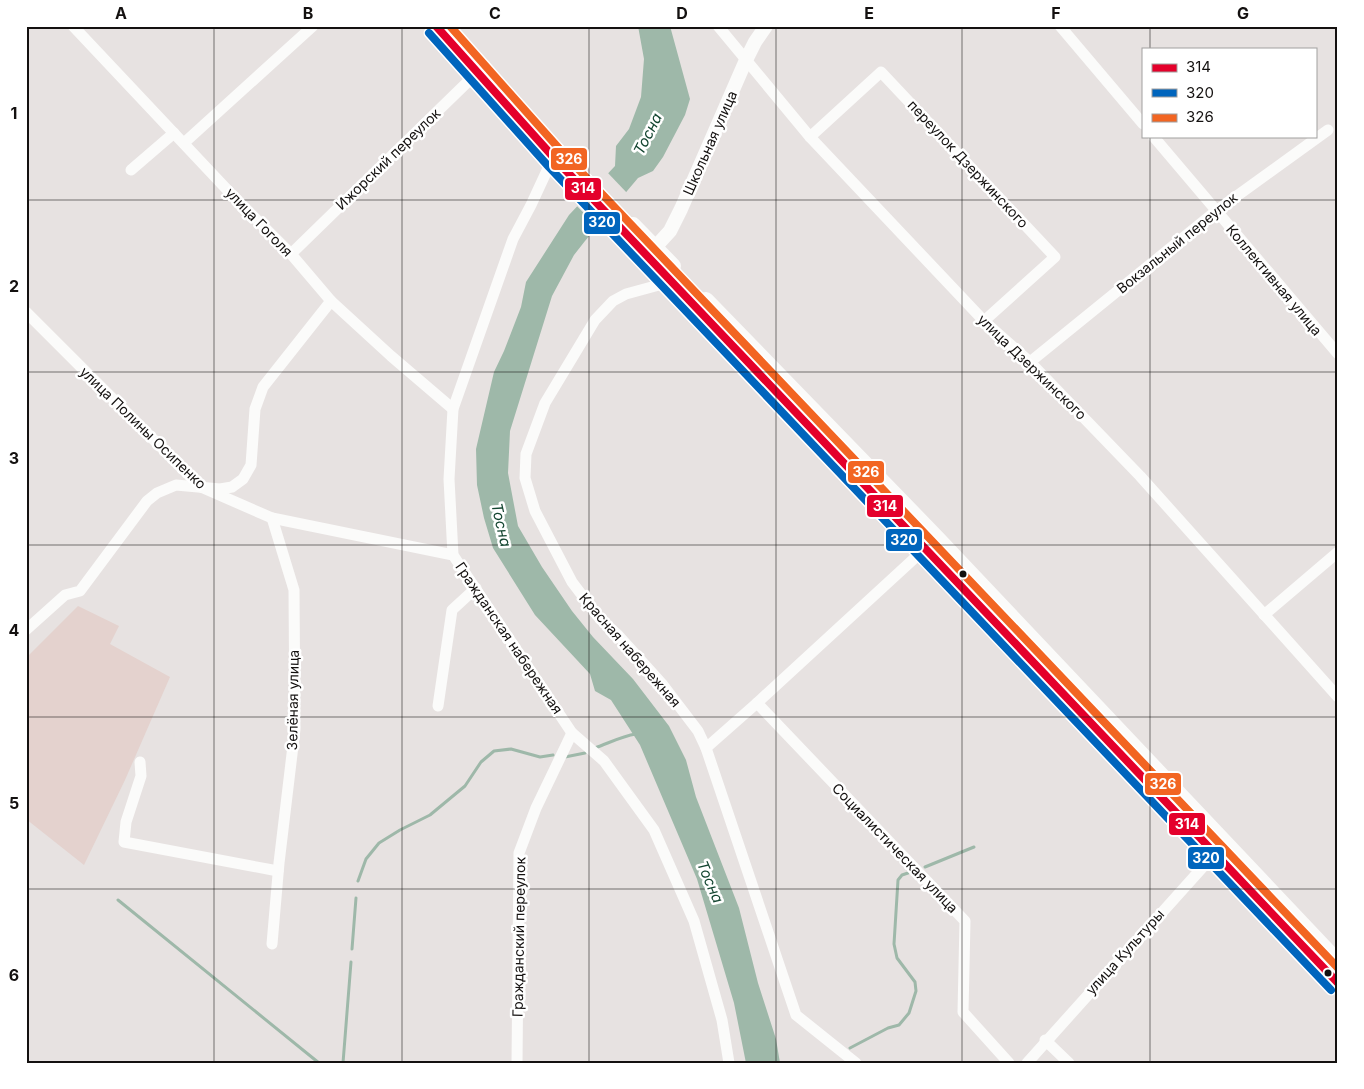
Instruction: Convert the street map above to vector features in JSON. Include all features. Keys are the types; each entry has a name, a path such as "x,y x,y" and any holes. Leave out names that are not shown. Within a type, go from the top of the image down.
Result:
{"main road":[{"path":"436,26 482,69"},
{"path":"449,26 482,69 566,165 637,236 932,543 1220,848 1338,983"},
{"path":"651,251 668,276 932,543"},
{"path":"1220,848 1338,962"}],"street":[{"name":"улица Гоголя","path":"73,26 234,197 291,254 331,301 453,409"},
{"path":"184,143 314,26"},
{"path":"718,26 746,60"},
{"name":"Школьная улица","path":"651,251 670,231 746,60 766,26"},
{"path":"1060,26 1142,123"},
{"name":"улица Дзержинского","path":"746,60 810,137 984,321 1030,362 1140,476 1338,697"},
{"name":"Ижорский переулок","path":"291,254 482,69"},
{"name":"переулок Дзержинского","path":"810,137 881,72 1055,257 984,321"},
{"name":"Вокзальный переулок","path":"1030,362 1216,211 1328,130"},
{"path":"131,170 174,133"},
{"name":"Коллективная улица","path":"1155,138 1338,354"},
{"name":"Гражданская набережная","path":"566,165 550,166 513,239 453,409 449,479 452,555 572,733 604,761 654,830 694,921 722,1020 729,1063"},
{"name":"Красная набережная","path":"668,276 660,285 626,294 613,301 596,320 545,403 526,454 525,478 539,518 572,582 600,619 617,634 663,686 698,732 706,748 796,1015 856,1063"},
{"path":"26,630 65,595 80,591 147,501 157,493 176,485 220,489 232,487 243,479 251,465 255,409 263,387 331,301"},
{"name":"улица Полины Осипенко","path":"26,312 201,487 272,518 452,555"},
{"name":"Зелёная улица","path":"272,518 294,590 295,729 278,871 272,944"},
{"path":"706,748 932,543"},
{"path":"1264,615 1338,552"},
{"path":"438,706 452,610 476,588"},
{"name":"Социалистическая улица","path":"757,703 964,921 963,1012 1009,1063"},
{"name":"Гражданский переулок","path":"517,1063 519,853 536,808 572,733"},
{"path":"140,762 141,776 126,822 124,842 278,871"},
{"name":"улица Культуры","path":"1027,1063 1220,848"},
{"path":"1046,1040 1069,1063"}],"shaded area":[{"path":"78,606 119,626 110,644 170,677 125,780 84,865 26,819 26,658"}],"water":[{"name":"Тосна","path":"638,26 670,26 690,99 685,115 663,157 653,171 638,178 585,241 574,255 552,296 510,431 508,473 518,526 542,567 572,611 593,637 633,679 669,726 686,760 696,797 739,908 758,983 776,1039 780,1063 746,1063 734,1003 697,879 640,745 611,700 595,691 590,674 535,615 493,548 477,485 476,449 494,372 521,307 526,282 569,215 615,166 616,146 629,129 641,97 644,59"}],"pier":[{"path":"607,172 628,194 599,229 575,204"}],"waterway":[{"path":"595,748 636,734"},
{"path":"358,881 366,859 379,843 430,815 465,786 481,762 494,751 511,749 540,757 553,755"},
{"path":"565,757 585,753"},
{"path":"925,867 974,847"},
{"path":"850,1048 888,1028 899,1025 909,1013 916,991 915,982 897,958 894,944 898,880 902,875 908,873"},
{"path":"352,949 356,898"},
{"path":"118,900 319,1063"},
{"path":"343,1063 351,962"}],"transit line":[{"name":"314","path":"436,26 556,160 1338,983"},
{"name":"326","path":"450,26 563,153 1338,968"},
{"name":"320","path":"429,33 549,167 1331,990"}]}
